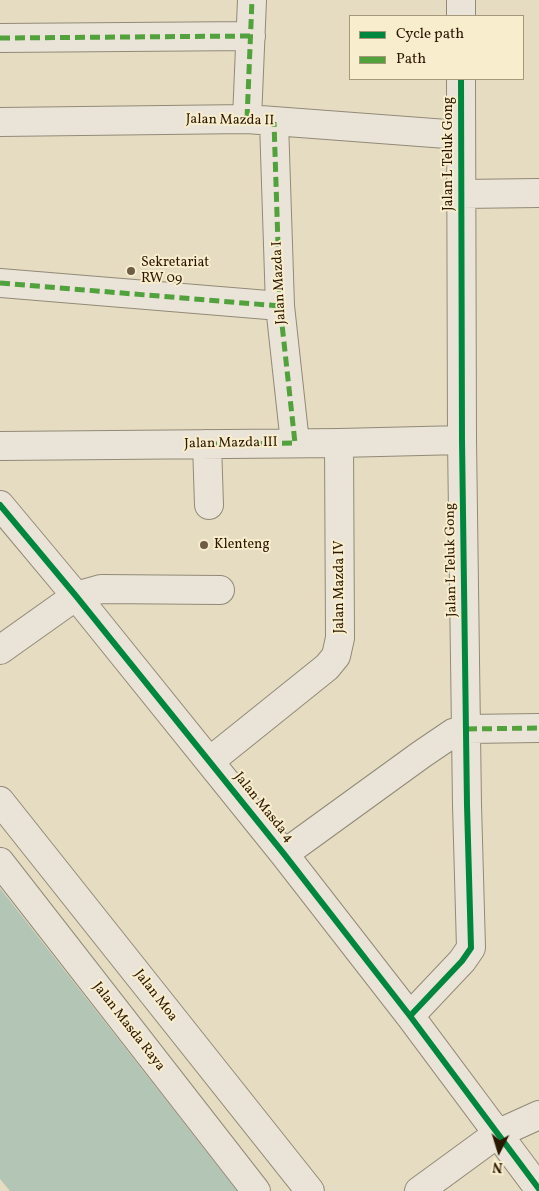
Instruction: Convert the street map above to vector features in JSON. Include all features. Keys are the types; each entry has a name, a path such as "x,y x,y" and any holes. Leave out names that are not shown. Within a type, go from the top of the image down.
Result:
{"street":[{"path":"247,119 252,0"},
{"path":"461,0 461,15"},
{"path":"0,38 251,36"},
{"name":"Jalan L Teluk Gong","path":"410,1016 472,948 467,805 462,440 461,80"},
{"name":"Jalan Mazda II","path":"0,122 247,119 460,135"},
{"name":"Jalan Mazda I","path":"274,122 280,306 295,443"},
{"path":"461,194 539,193"},
{"path":"0,283 280,306"},
{"name":"Jalan Mazda III","path":"0,446 462,440"},
{"name":"Jalan Mazda IV","path":"210,761 327,667 336,656 340,638 339,443"},
{"path":"206,444 209,505"},
{"name":"Jalan Masda 4","path":"0,505 76,596 284,854 410,1016 539,1189"},
{"path":"0,650 76,596 101,589 220,590"},
{"path":"284,854 422,754 453,734 467,729 539,728"},
{"name":"Jalan Moa","path":"0,801 310,1191"},
{"name":"Jalan Masda Raya","path":"0,862 256,1191"},
{"path":"419,1191 498,1134 539,1115"}],"shaded area":[{"path":"0,888 237,1191 10,1191 0,1179"}],"marked path":[{"path":"247,119 252,0"},
{"path":"0,38 251,36"},
{"path":"207,444 295,443 280,306 274,122"},
{"path":"0,283 280,306"},
{"path":"467,729 539,728"}],"cycle path":[{"path":"410,1016 462,961 471,948 462,440 461,80"},
{"path":"0,505 76,596 284,854 410,1016 539,1189"}],"place":[{"name":"Sekretariat RW 09","path":"131,271"},
{"name":"Klenteng","path":"204,545"}]}
